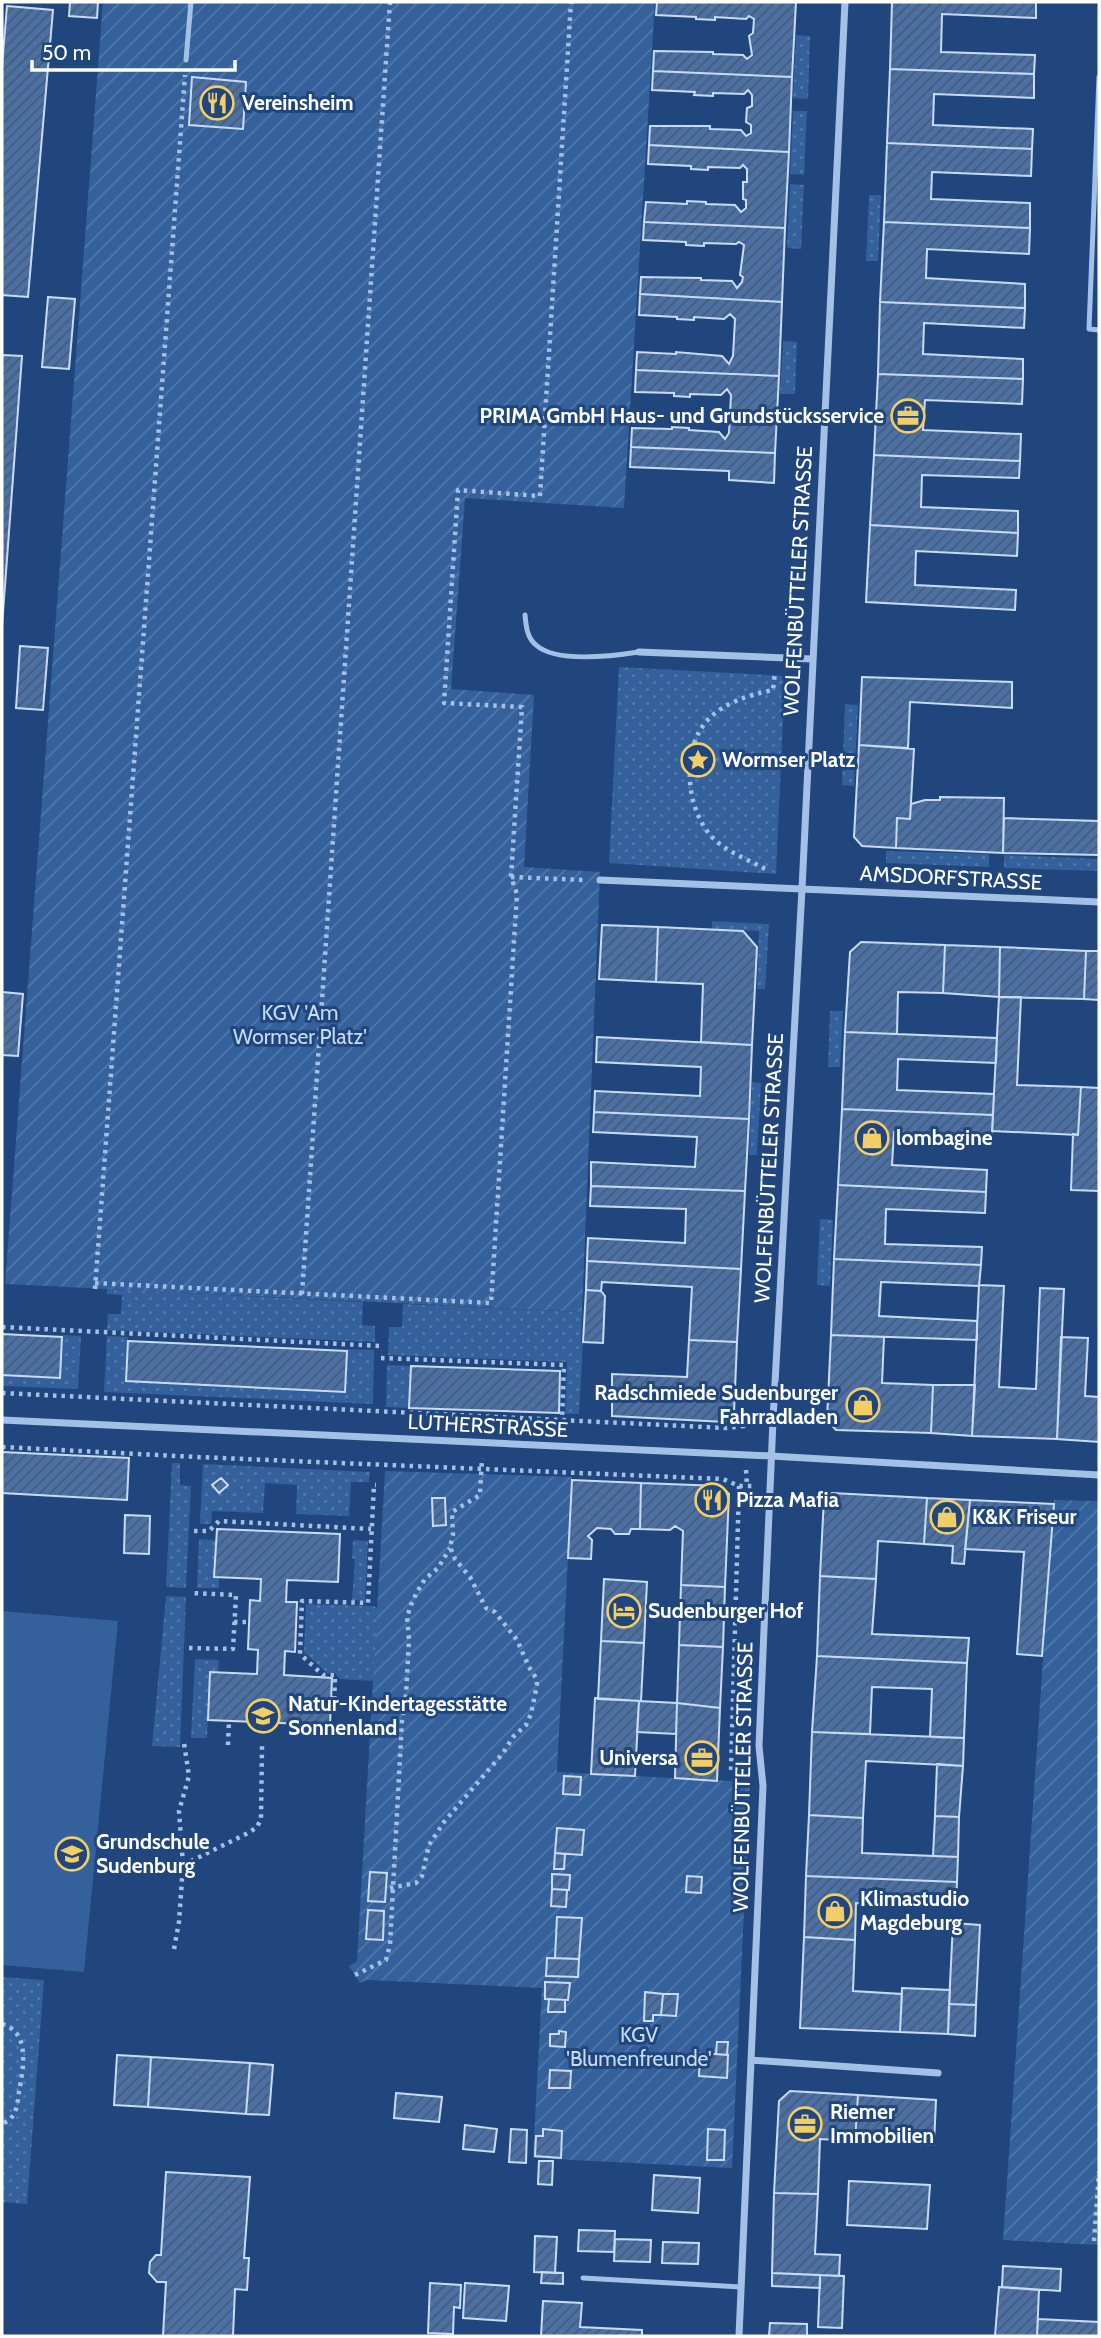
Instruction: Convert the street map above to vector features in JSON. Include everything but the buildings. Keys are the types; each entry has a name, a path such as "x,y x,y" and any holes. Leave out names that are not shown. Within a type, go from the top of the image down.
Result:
{"street":[{"name":"WOLFENBÜTTELER STRASSE","path":"739,2336 762,1776 759,1746 771,1456 845,2"},
{"path":"639,652 812,659"},
{"path":"600,880 802,888"},
{"name":"AMSDORFSTRASSE","path":"802,888 1099,902"},
{"name":"LUTHERSTRASSE","path":"2,1420 771,1456 1099,1475"},
{"path":"751,2060 938,2073"}],"lane":[{"path":"186,60 191,2"},
{"path":"1099,77 1089,330 1099,330"},
{"path":"525,615 526,629 534,645 552,655 614,656 639,652"},
{"path":"583,2278 741,2287"}],"path":[{"path":"302,1294 390,2"},
{"path":"186,60 96,1286 302,1294 382,1301 491,1303 517,894 511,877 522,707 444,703 458,490 540,496 571,2"},
{"path":"764,887 765,869 726,849 710,835 697,813 690,792 689,762 696,734 727,704 749,695 773,690 777,657"},
{"path":"511,877 600,880"},
{"path":"2,1327 381,1346"},
{"path":"381,1357 564,1365 562,1420"},
{"path":"2,1393 726,1428 744,1426 751,1419 773,1420"},
{"path":"2,1447 723,1479 739,1486 770,1486"},
{"path":"355,1975 386,1960 390,1945 409,1640 407,1617 425,1579 438,1568 450,1548 453,1535 452,1512 480,1495 481,1474"},
{"path":"334,1708 335,1675 323,1675 300,1654 302,1601 368,1603 376,1485"},
{"path":"739,1486 731,1771 762,1776"},
{"path":"194,1531 209,1531 219,1521 371,1529"},
{"path":"392,1888 416,1883 422,1876 429,1845 444,1822 503,1753 513,1737 526,1725 537,1685 517,1640 495,1612 486,1608 470,1577 455,1559 450,1548"},
{"path":"189,1648 233,1649 236,1595 191,1593"},
{"path":"662,1615 681,1616"},
{"path":"724,1617 736,1617"},
{"path":"234,1622 250,1622"},
{"path":"228,1745 229,1721"},
{"path":"174,1949 183,1865 179,1811 189,1776 184,1743"},
{"path":"183,1865 250,1832 259,1824 262,1814 262,1746"},
{"path":"2,2024 15,2032 20,2040 23,2063 16,2110 13,2117 2,2124"},
{"path":"1094,2241 1099,2172"}],"green space":[{"name":"KGV 'Am Wormser Platz'","path":"103,2 655,2 624,508 465,498 451,689 534,695 524,867 600,872 582,1312 5,1284"},
{"path":"796,35 810,36 808,99 793,98"},
{"path":"793,111 807,111 804,175 790,174"},
{"path":"790,184 804,185 801,249 787,248"},
{"path":"869,195 881,195 878,261 866,261"},
{"path":"783,341 797,342 795,394 780,394"},
{"name":"Wormser Platz","path":"619,667 785,676 776,874 609,863"},
{"path":"845,704 858,705 854,786 842,785"},
{"path":"886,851 989,854 989,867 886,863"},
{"path":"1004,855 1099,859 1099,871 1004,868"},
{"path":"712,921 769,924 765,989 757,989 759,931 712,929"},
{"path":"830,1011 843,1011 840,1067 828,1067"},
{"path":"752,1082 761,1083 757,1155 749,1155"},
{"path":"820,1219 833,1220 830,1286 817,1285"},
{"path":"107,1289 363,1302 362,1325 375,1326 375,1342 107,1330 108,1314 121,1314 122,1295 107,1294"},
{"path":"403,1304 582,1312 579,1414 565,1414 567,1362 388,1355 389,1327 402,1327"},
{"path":"62,1335 81,1336 78,1389 2,1386 2,1375 59,1378"},
{"path":"107,1336 128,1337 126,1381 344,1392 347,1349 374,1350 373,1404 104,1392"},
{"path":"387,1365 411,1366 409,1408 386,1407"},
{"path":"172,1463 180,1463 180,1485 191,1486 186,1588 166,1587"},
{"path":"203,1464 370,1472 369,1482 351,1482 349,1516 296,1514 297,1485 265,1483 263,1513 212,1511 211,1524 200,1524"},
{"name":"KGV 'Blumenfreunde'","path":"385,1471 572,1477 557,1772 750,1782 732,2168 533,2158 542,1988 367,1980 360,1983 349,1966 357,1961"},
{"path":"1054,1500 1099,1501 1099,2245 1003,2240"},
{"path":"199,1539 216,1540 214,1576 219,1577 219,1588 197,1588"},
{"path":"353,1540 368,1541 365,1601 352,1600 355,1559 352,1558"},
{"path":"166,1596 186,1597 180,1747 152,1746"},
{"path":"306,1604 378,1608 374,1681 340,1679 333,1671 328,1674 304,1652"},
{"path":"2,1611 118,1621 84,1972 2,1965"},
{"path":"195,1659 219,1660 218,1673 210,1673 207,1738 191,1738"},
{"path":"2,1977 44,1980 27,2204 2,2202"}],"place":[{"name":"Vereinsheim","path":"217,103"},
{"name":"PRIMA GmbH Haus- und Grundstücksservice","path":"908,416"},
{"name":"Wormser Platz","path":"698,760"},
{"name":"lombagine","path":"872,1138"},
{"name":"Radschmiede Sudenburger Fahrradladen","path":"863,1405"},
{"name":"Pizza Mafia","path":"712,1500"},
{"name":"K&K Friseur","path":"947,1517"},
{"name":"Sudenburger Hof","path":"624,1611"},
{"name":"Natur-Kindertagesstätte Sonnenland","path":"263,1716"},
{"name":"Universa","path":"702,1758"},
{"name":"Grundschule Sudenburg","path":"72,1854"},
{"name":"Klimastudio Magdeburg","path":"835,1911"},
{"name":"Riemer Immobilien","path":"805,2124"}]}
